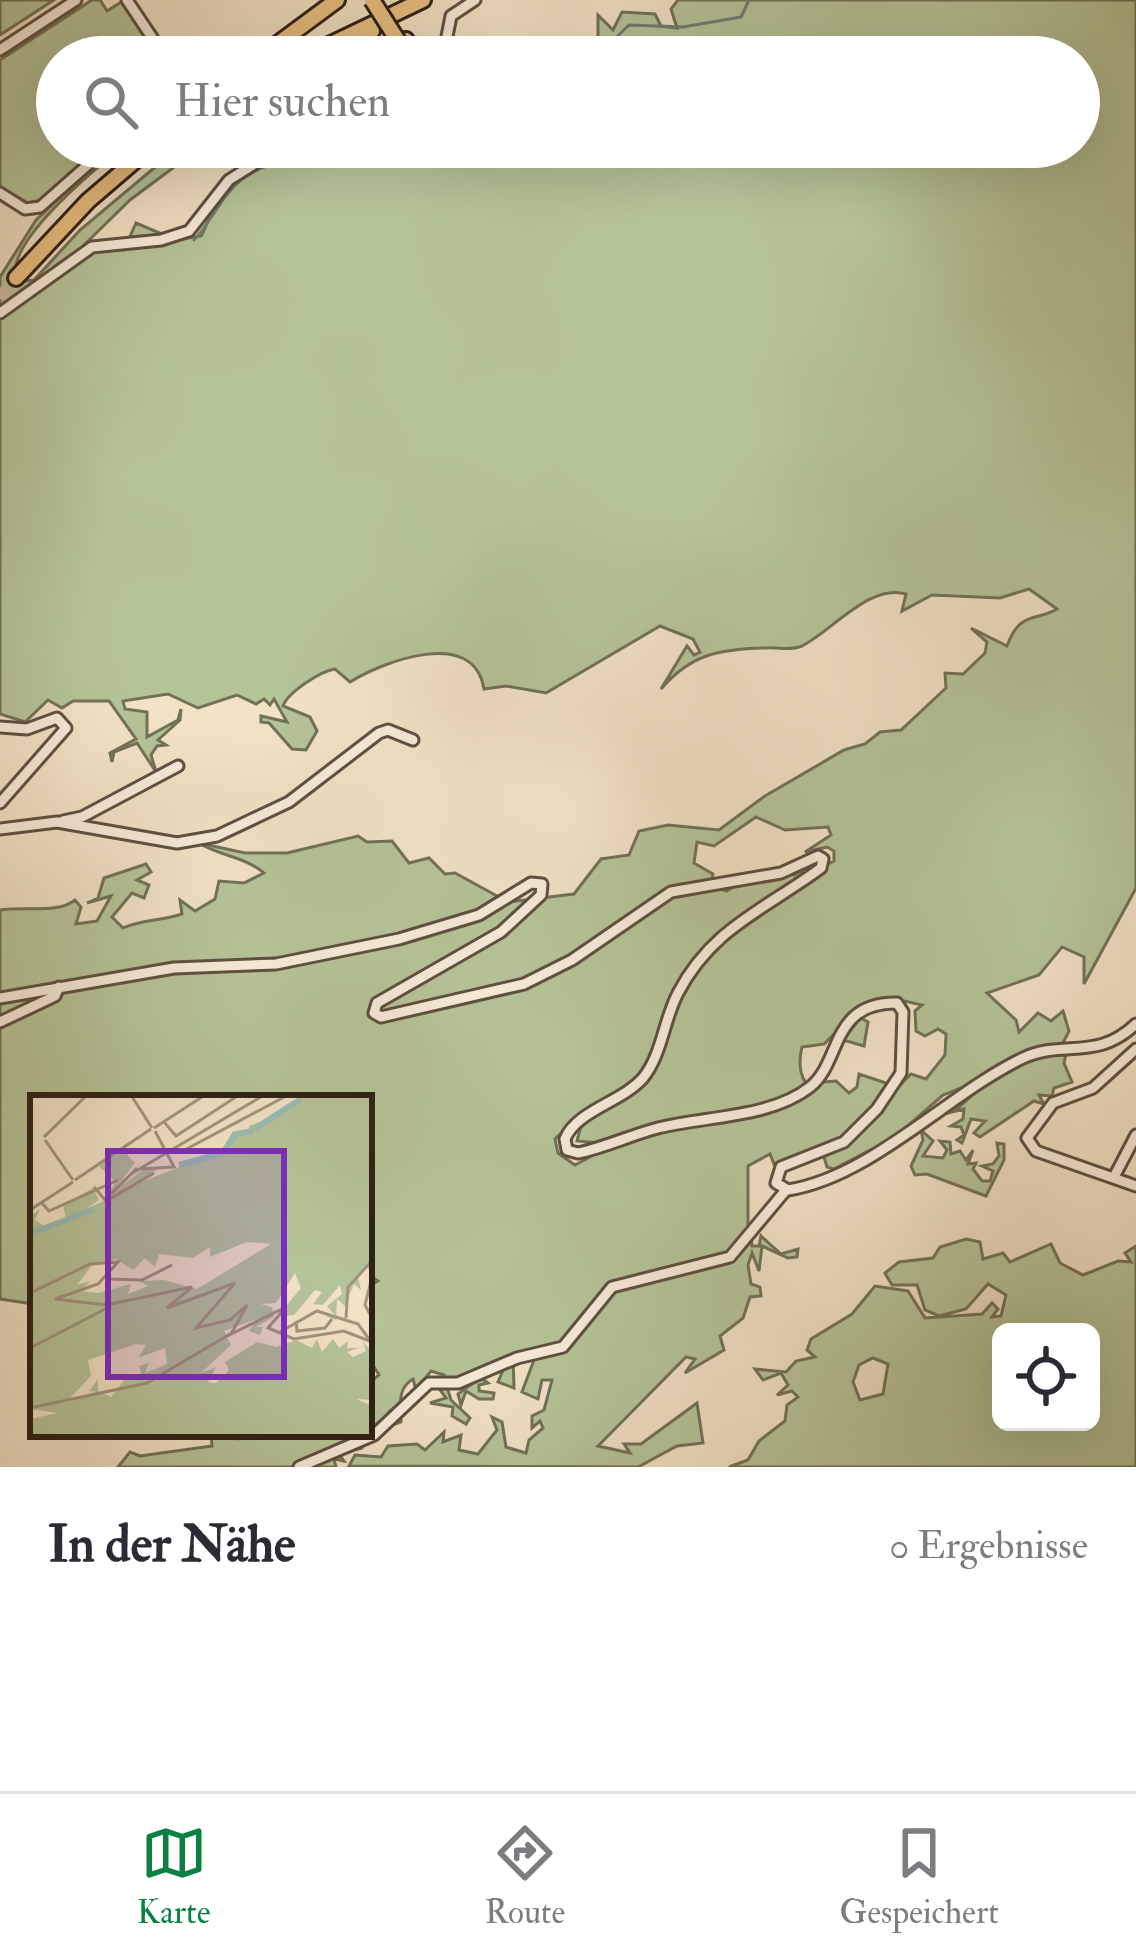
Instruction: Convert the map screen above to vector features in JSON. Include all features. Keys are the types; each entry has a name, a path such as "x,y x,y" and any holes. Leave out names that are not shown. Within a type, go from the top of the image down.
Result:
{"highway":[{"path":"288,36 337,0"},
{"path":"376,0 399,36"},
{"path":"335,36 423,0"},
{"path":"344,36 404,4"},
{"path":"365,36 404,4"},
{"path":"16,278 72,217 127,168"}],"street":[{"path":"0,50 76,0"},
{"path":"128,0 151,36"},
{"path":"447,36 451,16 475,0"},
{"path":"0,194 26,209 40,207 84,168"},
{"path":"0,313 92,247 191,236 229,180 248,168"},
{"path":"0,728 28,729 57,718 66,728 0,803"},
{"path":"57,822 177,843 217,836 289,802 380,733 389,730 413,740"},
{"path":"0,829 82,817 178,766"},
{"path":"0,998 174,968 276,964 394,940 466,920 531,883 542,884 541,895 501,932 377,1003 374,1013 386,1016 530,982 680,888 781,873 818,856 823,859 820,868 712,940 678,991 646,1074 620,1097 576,1123 565,1139 567,1150 578,1153 664,1126 786,1101 818,1079 838,1032 877,1006 897,1003 903,1012 903,1061 896,1085 844,1142 781,1167 776,1183 786,1190"},
{"path":"0,1022 56,996 59,988"},
{"path":"372,1437 429,1383 455,1384 508,1361 563,1347 612,1287 730,1256 786,1190 817,1183 871,1156 925,1116 1026,1057 1100,1048 1136,1024"},
{"path":"1136,1049 1093,1088 1052,1103 1028,1134 1036,1151 1136,1186"},
{"path":"1114,1177 1136,1136"},
{"path":"299,1467 372,1437"}],"green space":[{"path":"0,0 54,0 0,35"},
{"path":"92,0 100,0 107,11 123,1 146,36 37,36"},
{"path":"678,0 1136,0 1136,888 1084,984 1084,957 1062,947 1039,975 987,993 1016,1020 1019,1032 1038,1013 1051,1021 1063,1011 1069,1031 1063,1043 1054,1045 1066,1054 1064,1063 1072,1082 1054,1088 1052,1096 1039,1095 1044,1104 1034,1101 980,1137 974,1133 985,1121 971,1119 962,1143 957,1140 964,1135 961,1127 951,1126 963,1119 964,1109 936,1116 958,1108 976,1092 971,1084 943,1095 895,1137 834,1169 827,1167 821,1147 774,1164 770,1154 748,1166 748,1227 738,1241 751,1237 752,1246 759,1246 761,1236 781,1254 798,1249 797,1257 788,1258 762,1246 759,1271 752,1253 748,1265 751,1284 760,1287 761,1296 750,1297 743,1318 720,1336 724,1350 685,1373 695,1359 686,1357 598,1446 630,1453 624,1444 641,1444 697,1403 703,1443 677,1446 638,1467 349,1466 355,1455 381,1457 388,1446 417,1444 425,1450 444,1432 443,1442 461,1435 459,1450 478,1454 497,1430 492,1417 502,1422 506,1447 526,1453 529,1440 543,1428 540,1421 532,1428 532,1416 544,1410 552,1380 542,1380 538,1399 522,1392 534,1360 531,1350 513,1357 514,1388 498,1382 504,1368 481,1378 488,1383 479,1385 479,1391 494,1393 493,1399 479,1399 466,1391 461,1405 458,1394 473,1383 446,1384 451,1400 470,1418 466,1424 452,1416 453,1407 430,1403 446,1398 438,1387 444,1375 431,1371 416,1390 413,1379 404,1388 401,1422 395,1424 390,1411 378,1427 372,1426 372,1381 379,1375 372,1364 372,1284 378,1281 372,1277 372,1095 30,1095 30,1304 0,1299 0,910 51,908 75,900 81,907 76,924 97,921 111,896 87,903 98,898 104,878 146,864 151,872 137,880 149,885 144,898 132,893 112,917 123,928 182,914 180,900 195,911 215,899 219,881 244,883 264,873 199,843 245,853 287,853 358,836 367,842 392,841 409,863 429,858 445,874 455,873 508,902 574,894 601,859 629,855 639,831 668,825 719,830 765,796 844,750 865,744 880,732 901,730 946,688 945,673 963,674 985,653 987,642 971,628 1007,646 1023,622 1057,609 1029,589 1000,598 932,595 902,611 906,594 892,592 865,602 802,646 707,656 683,668 661,689 687,646 694,655 700,652 693,639 660,626 546,693 506,686 484,689 477,670 464,659 446,654 405,659 350,682 335,669 306,683 283,706 310,717 317,731 306,750 292,749 269,723 261,722 261,716 287,722 274,699 270,705 264,699 256,704 237,695 198,708 168,694 123,701 125,709 147,712 147,737 178,720 181,709 180,720 158,740 166,745 157,746 151,755 156,772 137,743 114,752 112,762 110,753 136,739 109,701 73,701 62,708 48,700 25,722 0,714 0,277 36,220 91,168 98,168 53,209 22,249 17,282 34,280 80,230 154,168 173,168 130,200 83,246 124,250 136,223 176,240 201,236 216,201 247,168 1100,168 1100,36 598,36 598,15 613,30 622,12 655,14 661,26 677,28 671,9","holes":["756,817 785,830 828,827 831,835 805,852 827,847 834,851 834,861 801,877 802,870 794,875 786,870 783,878 727,891 710,886 713,874 694,863 697,842 714,846","891,998 922,1005 915,1011 916,1031 925,1036 938,1029 946,1034 945,1055 926,1079 911,1074 898,1087 859,1074 857,1087 849,1093 836,1081 823,1082 815,1090 806,1083 801,1072 802,1047 824,1044 851,1017 857,1022 843,1040 864,1046 868,1022 854,1014","577,1118 582,1122 577,1141 599,1143 601,1151 575,1165 558,1153 555,1139"]},
{"path":"36,37 36,168 79,168 41,200 28,203 0,187 0,60"},
{"path":"921,1130 933,1141 923,1156 943,1158 947,1150 940,1141 950,1142 951,1154 960,1151 966,1160 973,1150 968,1164 976,1163 973,1169 982,1181 990,1181 993,1171 982,1166 993,1164 999,1156 997,1143 1004,1144 1004,1160 986,1196 927,1174 915,1175 911,1166 923,1140"},
{"path":"966,1239 980,1242 983,1259 1003,1253 1010,1262 1051,1244 1060,1263 1083,1275 1118,1261 1131,1262 1125,1253 1136,1246 1136,1467 729,1467 748,1460 759,1441 785,1421 787,1405 798,1397 792,1391 777,1395 788,1385 781,1373 763,1380 755,1369 786,1372 796,1361 815,1357 807,1350 811,1339 852,1314 875,1286 908,1291 925,1318 982,1314 992,1303 998,1309 992,1317 1001,1316 1006,1295 988,1284 966,1309 939,1316 925,1310 917,1285 892,1285 885,1273 899,1262 933,1258 940,1247","holes":["873,1358 888,1364 883,1394 860,1400 853,1382 859,1365"]},
{"path":"211,1437 364,1437 362,1448 339,1454 344,1461 334,1459 336,1467 118,1467 130,1452 140,1456 212,1446"}],"waterway":[{"path":"618,36 629,25 683,27 741,17 749,0"},
{"path":"194,240 234,186 262,168"}],"tunnel":[{"path":"0,299 16,278"}]}
